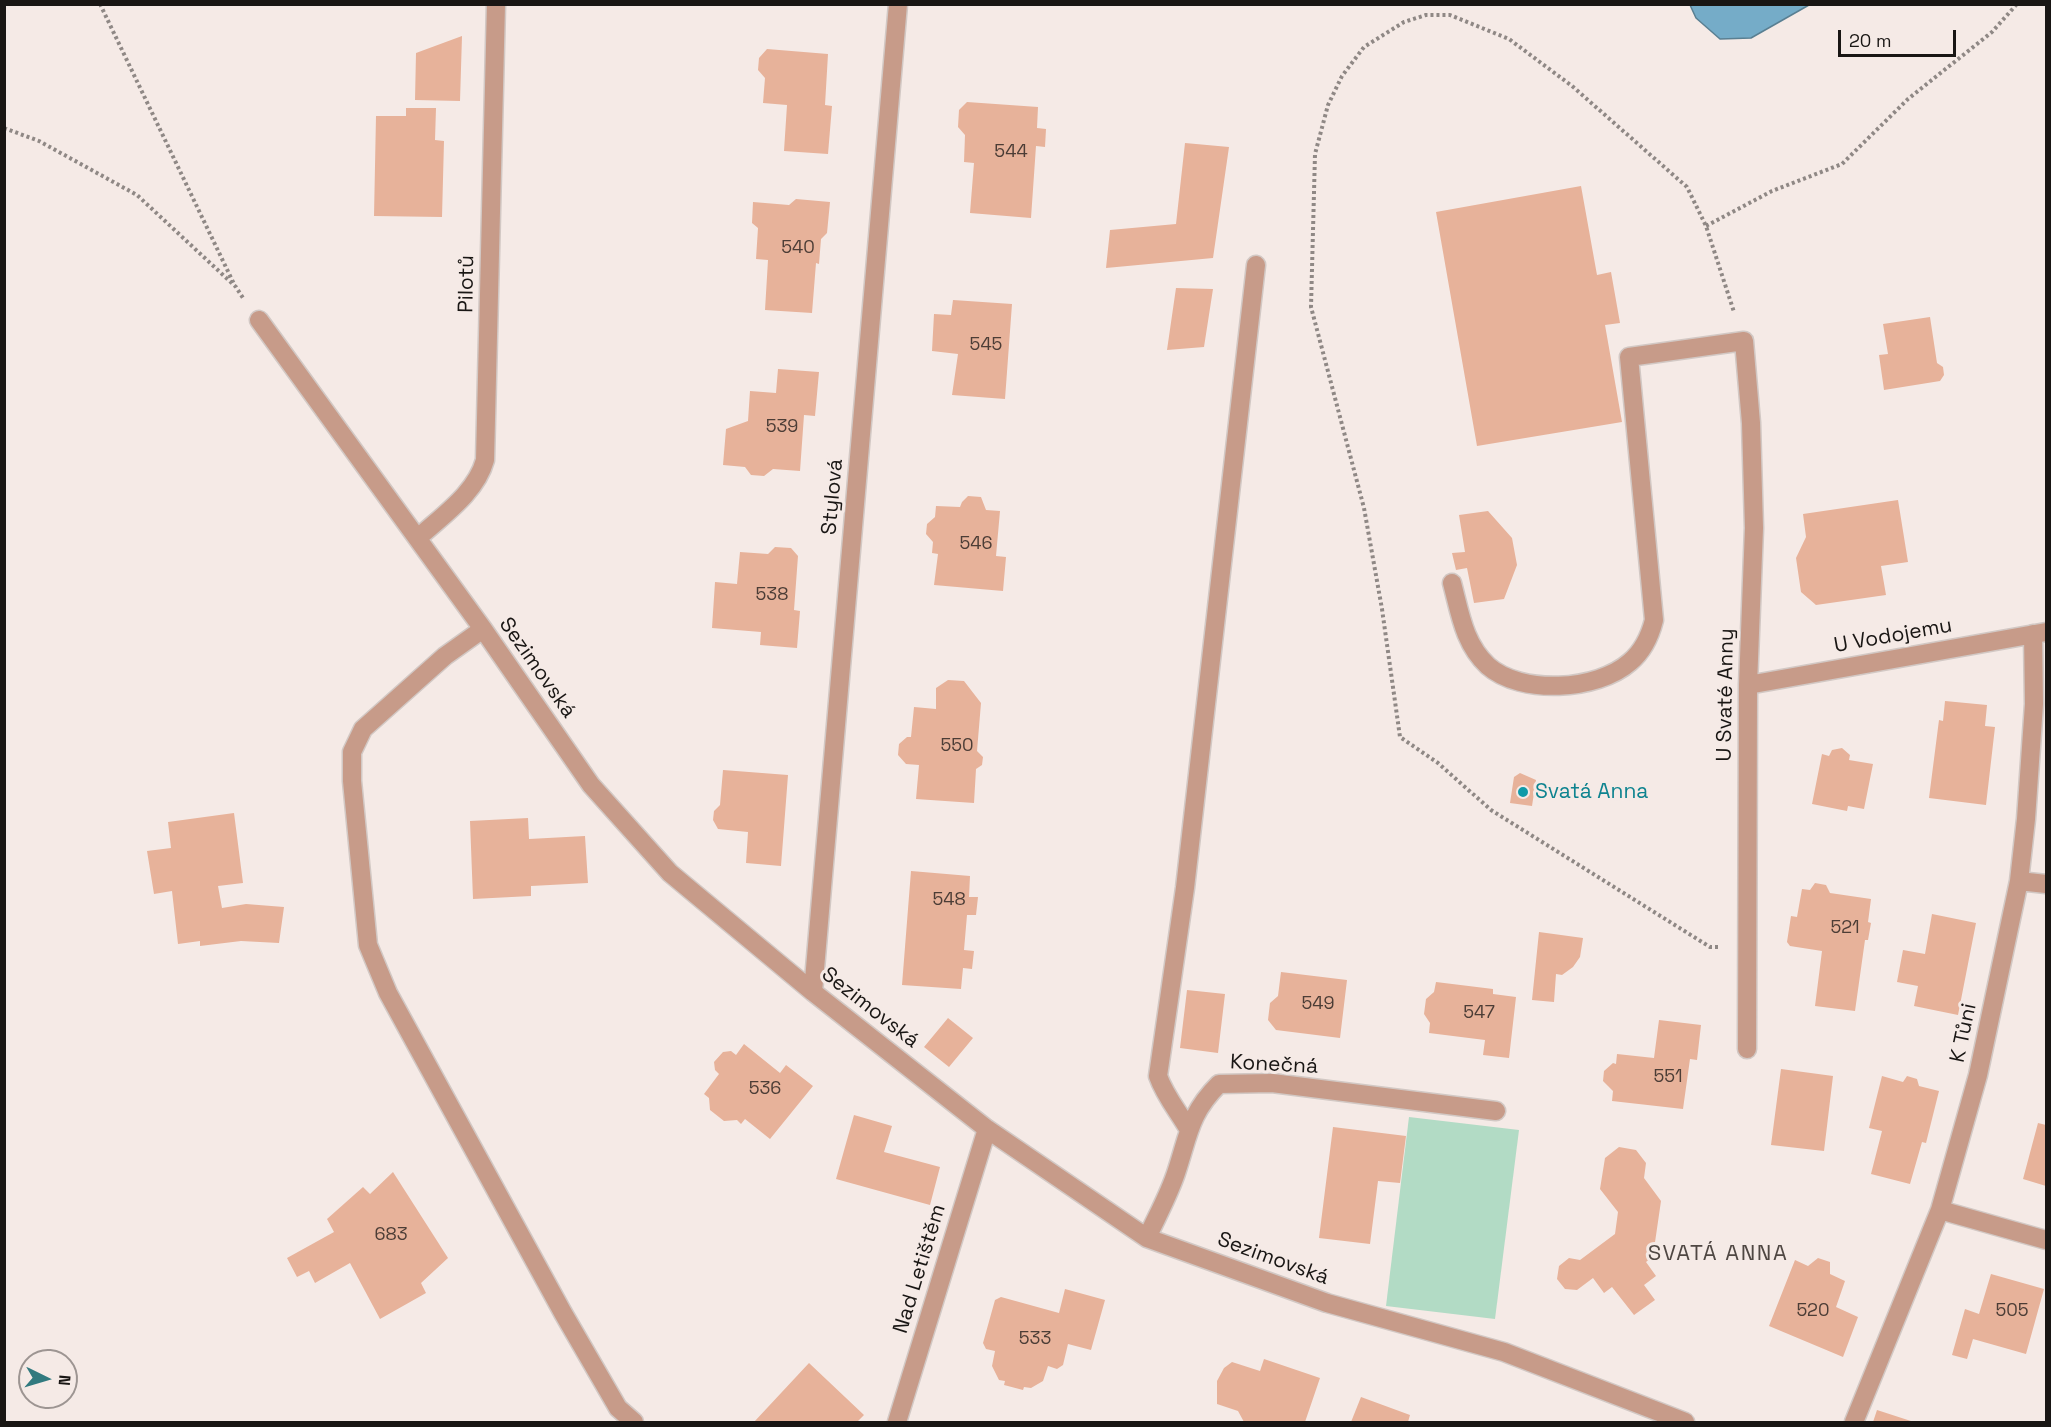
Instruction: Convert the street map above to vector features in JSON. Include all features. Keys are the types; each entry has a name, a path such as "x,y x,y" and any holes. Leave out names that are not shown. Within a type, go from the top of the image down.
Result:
{"street":[{"name":"Pilotů","path":"418,538 468,492 480,477 485,460 496,4"},
{"name":"Stylová","path":"813,992 898,4"},
{"path":"1188,1130 1176,1107 1164,1095 1158,1076 1185,888 1256,265"},
{"name":"Sezimovská","path":"259,320 483,629 591,785 670,873 813,992 987,1129 1147,1238 1326,1303 1504,1352 1685,1422"},
{"path":"1452,584 1467,638 1476,654 1500,675 1522,683 1566,685 1615,672 1629,663 1649,638 1654,620 1629,357 1744,341"},
{"name":"U Svaté Anny","path":"1744,341 1751,423 1754,528 1748,685 1747,1049"},
{"path":"483,629 445,657 363,729 356,740 352,752 352,781 368,945 393,1003 562,1313 618,1408 634,1422"},
{"name":"U Vodojemu","path":"1748,685 2040,633"},
{"name":"K Tůni","path":"1854,1422 1940,1210 1977,1075 2019,881 2040,633"},
{"path":"2019,881 2046,884"},
{"name":"Konečná","path":"1147,1238 1177,1172 1188,1130 1201,1102 1219,1084 1272,1083 1496,1111"},
{"name":"Nad Letištěm","path":"897,1422 987,1129"},
{"path":"1940,1210 2046,1240"}],"path":[{"path":"100,4 236,287 259,320"},
{"path":"1706,226 1772,191 1842,164 1908,99 1992,32 2017,4"},
{"path":"1710,947 1491,810 1438,763 1400,737 1382,609 1364,508 1311,307 1311,238 1316,154 1328,105 1342,76 1364,47 1404,22 1426,15 1450,15 1509,39 1572,86 1687,187 1706,226 1744,341"},
{"path":"4,128 39,141 137,195 236,287"}],"green space":[{"path":"1409,1117 1519,1130 1495,1319 1386,1306"}],"water":[{"path":"1690,5 1809,5 1751,38 1720,39 1696,18"}],"building":[{"path":"462,36 460,101 415,100 416,53"},
{"path":"767,49 828,54 825,105 832,106 828,154 784,151 787,105 763,103 765,78 758,70 759,58"},
{"path":"967,102 1038,107 1037,128 1046,129 1045,147 1036,146 1031,218 970,213 974,163 964,162 965,135 958,127 959,110"},
{"path":"406,108 436,108 435,140 444,141 442,217 374,216 376,116 406,116"},
{"path":"1185,143 1229,147 1213,258 1106,268 1110,230 1176,224"},
{"path":"1581,186 1597,275 1611,272 1620,323 1605,325 1622,422 1477,446 1436,212"},
{"path":"796,199 830,202 827,233 821,239 819,264 816,263 812,313 765,310 768,260 756,259 758,228 752,223 753,202 789,205"},
{"path":"1176,288 1213,289 1204,347 1167,350"},
{"path":"953,300 1012,304 1005,399 952,395 958,354 932,351 934,314 951,315"},
{"path":"1930,317 1937,363 1943,367 1944,375 1940,381 1884,390 1879,355 1888,354 1883,324"},
{"path":"778,369 819,372 815,416 804,415 800,471 773,469 764,476 751,475 745,467 723,465 726,429 748,421 750,391 776,393"},
{"path":"968,496 981,497 986,510 1000,511 996,556 1006,557 1003,591 934,585 938,554 932,553 933,542 926,534 927,524 935,517 936,506 960,507"},
{"path":"1898,500 1908,562 1881,566 1886,595 1816,605 1801,592 1796,558 1806,537 1803,514"},
{"path":"1488,511 1512,538 1517,565 1504,599 1474,603 1467,568 1456,570 1452,553 1465,552 1459,515"},
{"path":"775,547 791,548 798,556 794,610 800,611 797,648 760,645 761,632 712,628 715,582 737,584 740,552 768,554"},
{"path":"948,680 964,681 981,703 977,751 983,757 982,765 976,769 974,803 916,799 919,765 906,764 898,755 899,744 907,737 911,737 914,707 936,709 936,688"},
{"path":"1945,701 1987,705 1985,726 1995,727 1986,805 1929,798 1939,720 1943,721"},
{"path":"1842,748 1850,755 1849,760 1873,764 1864,809 1848,806 1847,811 1812,804 1822,754 1829,756 1832,750"},
{"path":"723,770 788,775 781,866 746,863 748,832 718,829 713,820 714,811 720,805"},
{"name":"Svatá Anna","path":"1520,773 1536,780 1532,806 1510,803 1514,777"},
{"path":"234,813 243,883 218,886 222,908 246,904 284,907 279,943 241,941 200,946 200,941 178,944 172,891 154,894 147,851 171,848 168,822"},
{"path":"528,818 529,839 585,836 588,883 531,886 531,896 473,899 470,821"},
{"path":"911,871 970,876 969,897 978,897 976,915 967,915 964,950 974,951 972,969 963,968 961,989 902,985"},
{"path":"1815,883 1826,885 1830,893 1871,899 1868,922 1871,923 1868,940 1865,940 1855,1011 1815,1006 1822,951 1790,946 1787,942 1791,916 1797,917 1802,889 1810,890"},
{"path":"1932,914 1976,923 1958,1015 1914,1006 1918,986 1897,982 1903,950 1925,954"},
{"path":"1539,932 1583,938 1580,957 1573,967 1562,975 1556,974 1554,1002 1532,1000"},
{"path":"1281,972 1347,980 1340,1038 1276,1030 1268,1020 1270,1003 1278,996"},
{"path":"1436,982 1493,989 1493,994 1516,997 1509,1058 1483,1055 1485,1040 1429,1033 1430,1023 1424,1014 1426,999 1434,992"},
{"path":"1187,990 1225,994 1218,1053 1180,1048"},
{"path":"948,1018 973,1038 949,1067 924,1047"},
{"path":"1659,1020 1701,1025 1697,1060 1690,1059 1683,1109 1612,1101 1613,1091 1603,1081 1604,1071 1613,1063 1616,1064 1617,1054 1654,1058"},
{"path":"744,1044 780,1073 786,1065 813,1086 770,1139 745,1119 741,1124 737,1120 724,1121 710,1110 709,1098 704,1094 719,1074 715,1070 714,1062 723,1052 731,1051 736,1055"},
{"path":"1781,1069 1833,1076 1824,1151 1771,1145"},
{"path":"1882,1076 1903,1082 1907,1076 1917,1079 1919,1086 1939,1091 1926,1143 1922,1142 1910,1184 1871,1174 1882,1131 1869,1128"},
{"path":"854,1115 892,1126 884,1152 940,1167 930,1205 836,1179"},
{"path":"2038,1123 2046,1125 2046,1186 2023,1179"},
{"path":"1333,1127 1406,1136 1400,1183 1378,1181 1370,1244 1319,1238"},
{"path":"1619,1147 1636,1150 1646,1163 1644,1178 1661,1201 1653,1256 1646,1262 1656,1276 1644,1285 1655,1300 1634,1315 1612,1287 1604,1293 1593,1278 1577,1290 1565,1289 1557,1279 1559,1266 1569,1258 1580,1260 1615,1234 1618,1212 1600,1189 1605,1158"},
{"path":"393,1172 448,1258 421,1283 426,1293 380,1319 350,1263 315,1283 309,1271 297,1277 287,1258 334,1232 327,1219 363,1187 370,1194"},
{"path":"1818,1258 1830,1262 1830,1274 1845,1281 1836,1307 1858,1317 1843,1357 1769,1326 1795,1260 1808,1266"},
{"path":"1991,1274 2044,1289 2026,1354 1973,1339 1967,1359 1952,1355 1965,1309 1979,1314"},
{"path":"1065,1289 1105,1300 1091,1350 1068,1344 1063,1365 1057,1369 1048,1366 1043,1381 1031,1388 1024,1387 1023,1390 1004,1385 1005,1381 999,1380 992,1366 995,1351 986,1349 983,1343 995,1300 1001,1297 1059,1313"},
{"path":"1264,1359 1320,1378 1305,1422 1244,1422 1238,1411 1217,1404 1217,1381 1224,1368 1232,1362 1260,1371"},
{"path":"809,1363 864,1415 857,1422 754,1422"},
{"path":"1361,1397 1410,1415 1408,1422 1351,1422"},
{"path":"1877,1410 1914,1422 1873,1422"}],"place":[{"name":"Svatá Anna","path":"1523,792"}],"district":[{"name":"SVATÁ ANNA","path":"1718,1254"}]}
